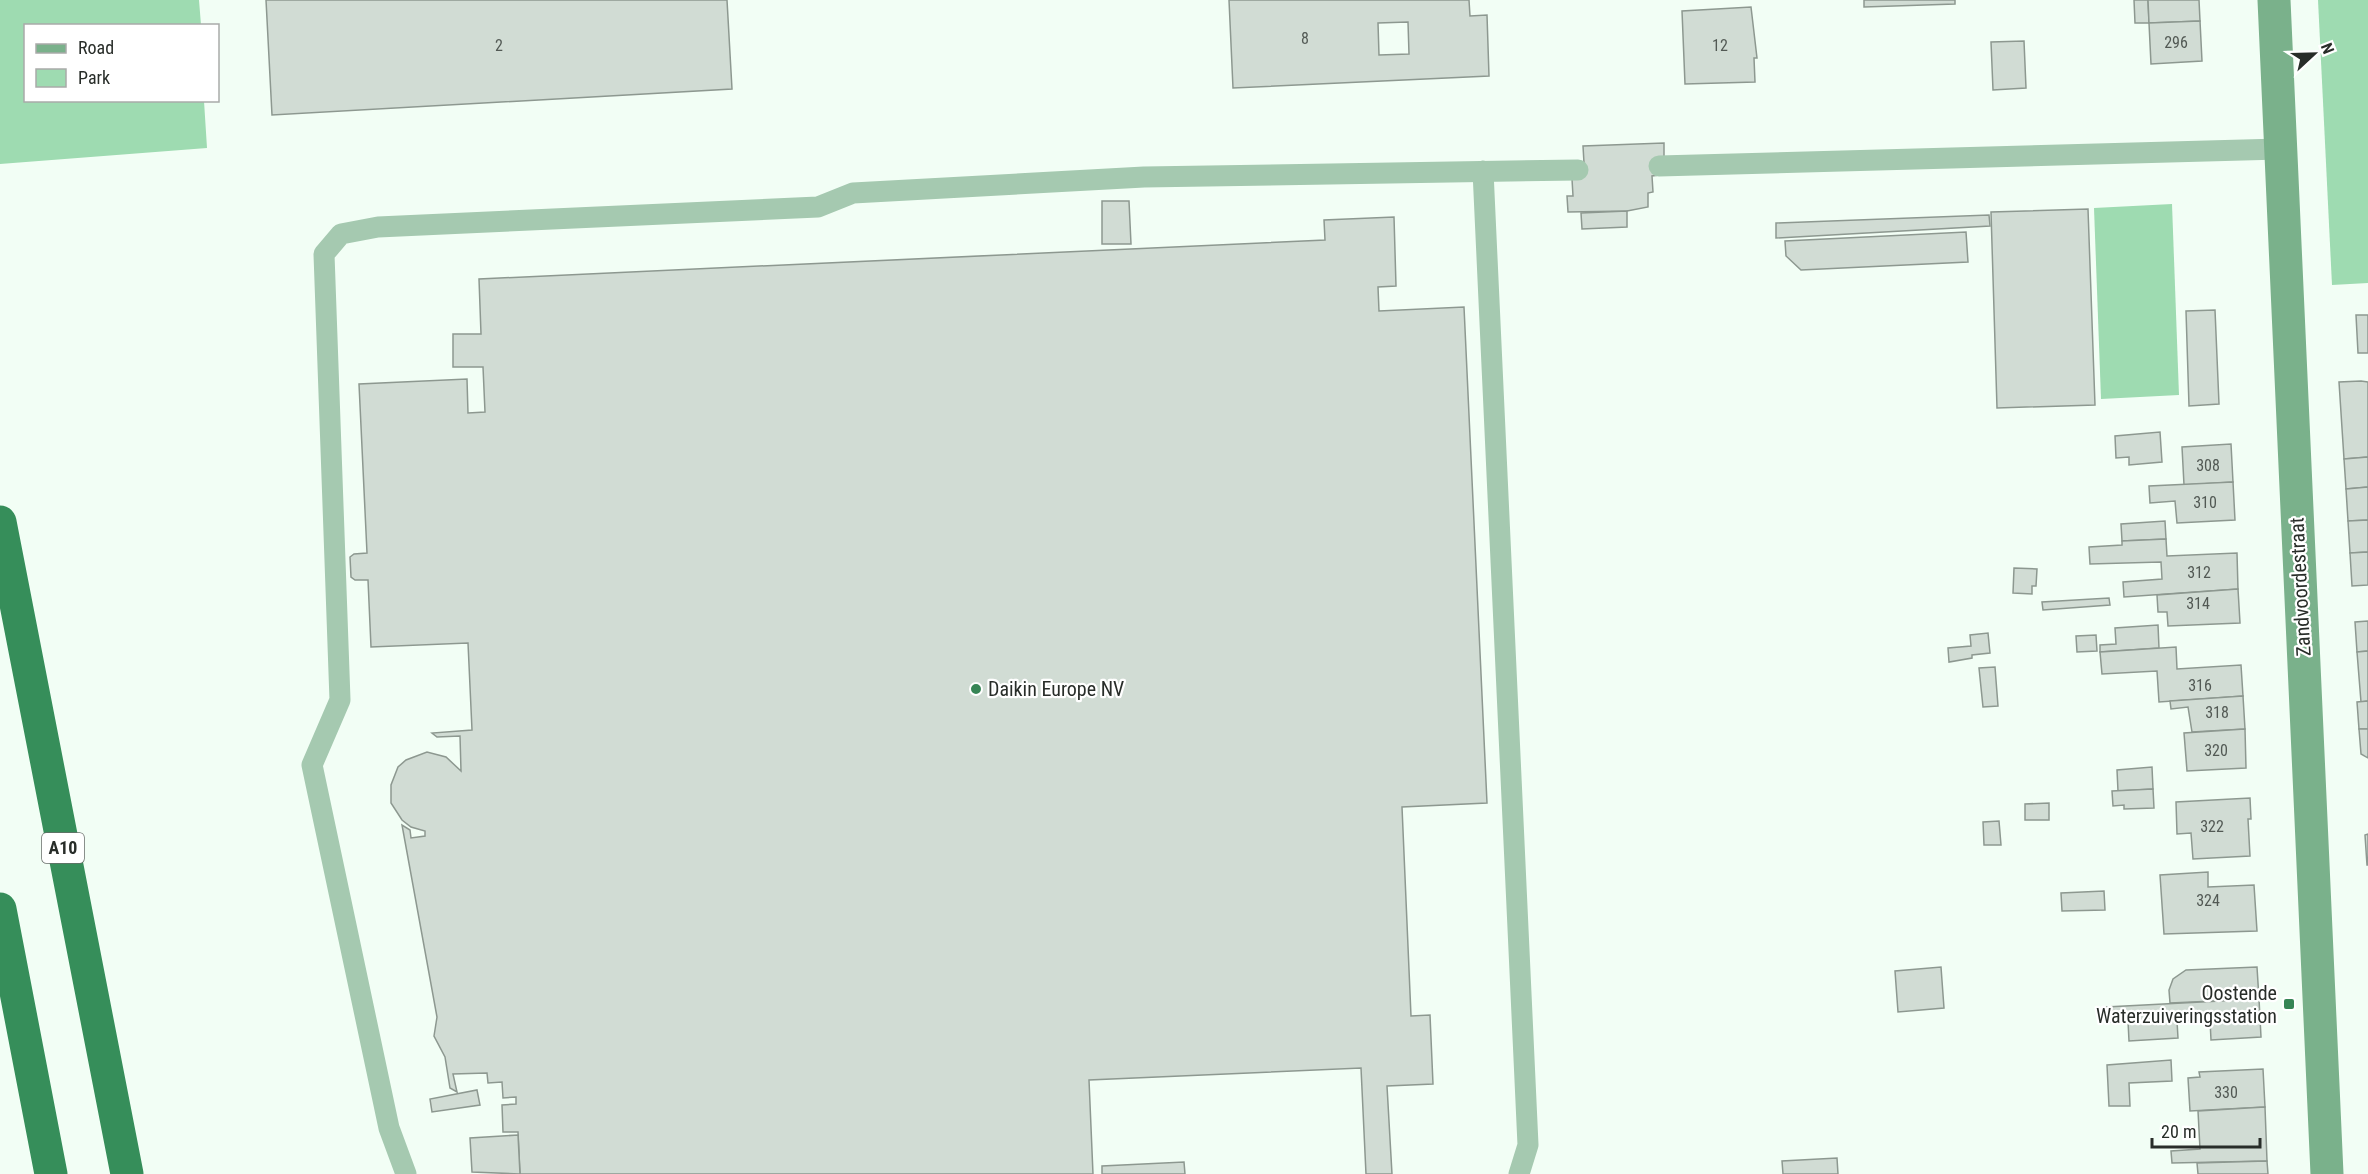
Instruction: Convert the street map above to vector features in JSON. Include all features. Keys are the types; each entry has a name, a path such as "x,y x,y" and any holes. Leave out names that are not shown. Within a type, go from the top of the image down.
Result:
{"highway":[{"name":"A10","path":"0,522 127,1174"},
{"path":"0,909 51,1174"}],"main road":[{"name":"Zandvoordestraat","path":"2274,0 2327,1174"}],"lane":[{"path":"1659,166 2280,149"},
{"path":"406,1174 389,1128 312,765 340,700 324,254 341,234 378,227 818,207 853,193 1144,177 1578,170"},
{"path":"1483,171 1528,1145 1521,1173"}],"green space":[{"path":"0,0 199,0 201,24 24,24 24,102 204,102 207,148 0,164"},
{"path":"2318,0 2368,0 2368,283 2332,285"},
{"path":"2172,204 2179,395 2101,399 2094,208"}],"building":[{"path":"266,0 727,0 732,89 272,115"},
{"path":"1229,0 1469,0 1470,16 1487,15 1489,76 1233,88","holes":["1408,22 1409,54 1379,55 1378,23"]},
{"path":"1864,0 1955,0 1955,4 1864,7"},
{"path":"2134,0 2148,0 2149,23 2135,23"},
{"path":"2148,0 2199,0 2200,21 2149,23"},
{"path":"1751,7 1757,58 1754,58 1755,82 1685,84 1682,11"},
{"path":"2200,21 2202,61 2151,64 2149,23"},
{"path":"2024,41 2026,88 1993,90 1991,42"},
{"path":"1664,143 1664,159 1659,175 1652,176 1653,192 1648,193 1648,207 1627,211 1568,212 1567,196 1573,196 1572,179 1584,163 1583,146"},
{"path":"1102,201 1129,201 1131,244 1102,244"},
{"path":"2088,209 2095,405 1997,408 1991,212"},
{"path":"1627,211 1627,227 1582,229 1581,213"},
{"path":"1989,215 1990,226 1776,238 1776,223"},
{"name":"Daikin Europe NV","path":"1394,217 1396,286 1378,287 1379,311 1464,307 1487,803 1402,807 1411,1016 1430,1015 1433,1084 1387,1086 1392,1174 1366,1174 1361,1068 1089,1080 1093,1174 520,1174 518,1132 503,1132 502,1105 516,1104 516,1097 503,1098 502,1082 488,1083 487,1073 453,1074 457,1092 450,1088 445,1057 434,1036 437,1017 402,825 410,830 411,838 425,836 425,831 411,827 402,820 391,803 391,785 398,767 406,760 427,752 446,757 461,771 460,736 437,737 432,733 472,730 468,643 371,647 368,580 355,580 351,577 350,557 354,554 367,553 359,384 467,379 468,413 485,412 483,367 453,367 453,334 481,334 479,279 1325,240 1324,220"},
{"path":"1966,232 1968,262 1801,270 1786,256 1785,241"},
{"path":"2215,310 2219,404 2189,406 2186,311"},
{"path":"2356,315 2368,315 2368,353 2358,353"},
{"path":"2339,382 2368,382 2368,457 2344,459"},
{"path":"2160,432 2162,462 2129,465 2129,457 2116,458 2115,436"},
{"path":"2231,444 2233,482 2184,485 2182,447"},
{"path":"2368,457 2368,487 2346,489 2344,459"},
{"path":"2233,482 2235,520 2177,523 2175,501 2150,503 2149,486"},
{"path":"2368,487 2368,520 2348,521 2346,489"},
{"path":"2368,520 2368,552 2350,553 2348,521"},
{"path":"2165,521 2166,539 2122,541 2121,524"},
{"path":"2166,539 2167,556 2237,553 2238,589 2124,597 2123,582 2162,579 2161,562 2090,564 2089,547 2122,545 2122,541"},
{"path":"2368,552 2368,585 2352,586 2350,553"},
{"path":"2014,568 2037,569 2036,586 2032,586 2032,594 2013,593"},
{"path":"2238,589 2240,623 2168,626 2167,612 2158,612 2157,595"},
{"path":"2109,598 2110,605 2043,610 2042,602"},
{"path":"2368,621 2368,651 2357,652 2355,622"},
{"path":"2158,625 2159,648 2100,652 2100,645 2116,644 2115,628"},
{"path":"1988,633 1990,653 1972,655 1972,658 1949,662 1948,648 1971,646 1970,635"},
{"path":"2096,635 2097,651 2077,652 2076,636"},
{"path":"2176,647 2177,669 2241,665 2243,696 2159,702 2157,671 2102,674 2100,652"},
{"path":"2368,651 2368,701 2361,702 2357,652"},
{"path":"1995,667 1998,706 1983,707 1979,668"},
{"path":"2243,696 2245,729 2192,732 2188,707 2171,709 2170,701"},
{"path":"2368,701 2368,729 2359,729 2357,702"},
{"path":"2245,729 2246,768 2187,771 2184,733"},
{"path":"2359,729 2368,729 2368,758 2361,754"},
{"path":"2152,767 2153,789 2118,791 2117,770"},
{"path":"2153,789 2154,808 2124,809 2124,805 2113,806 2112,791"},
{"path":"2250,798 2251,819 2248,819 2250,856 2193,859 2191,833 2177,834 2176,802"},
{"path":"2049,803 2049,820 2025,820 2025,804"},
{"path":"1999,821 2001,845 1984,845 1983,822"},
{"path":"2368,834 2368,865 2367,865 2365,835"},
{"path":"2208,872 2208,887 2254,885 2257,931 2164,934 2160,875"},
{"path":"2104,891 2105,910 2062,911 2061,893"},
{"path":"1941,967 1944,1008 1898,1012 1895,971"},
{"path":"2257,967 2259,999 2170,1003 2169,990 2173,979 2186,970"},
{"path":"2259,999 2261,1037 2211,1040 2210,1020 2177,1021 2178,1038 2129,1041 2128,1021 2106,1022 2106,1007"},
{"path":"2171,1060 2172,1081 2129,1083 2130,1106 2109,1106 2107,1065"},
{"path":"2263,1069 2265,1107 2190,1111 2188,1078 2200,1077 2199,1072"},
{"path":"477,1090 480,1105 432,1112 430,1099"},
{"path":"2265,1107 2267,1161 2172,1163 2171,1151 2200,1149 2198,1111"},
{"path":"518,1135 520,1174 472,1172 470,1138"},
{"path":"1837,1158 1838,1174 1783,1174 1782,1161"},
{"path":"2267,1161 2268,1174 2198,1174 2197,1163"},
{"path":"1184,1162 1185,1174 1102,1174 1102,1166"}],"place":[{"name":"Daikin Europe NV","path":"976,689"},
{"name":"Oostende Waterzuiveringsstation","path":"2289,1004"}]}
